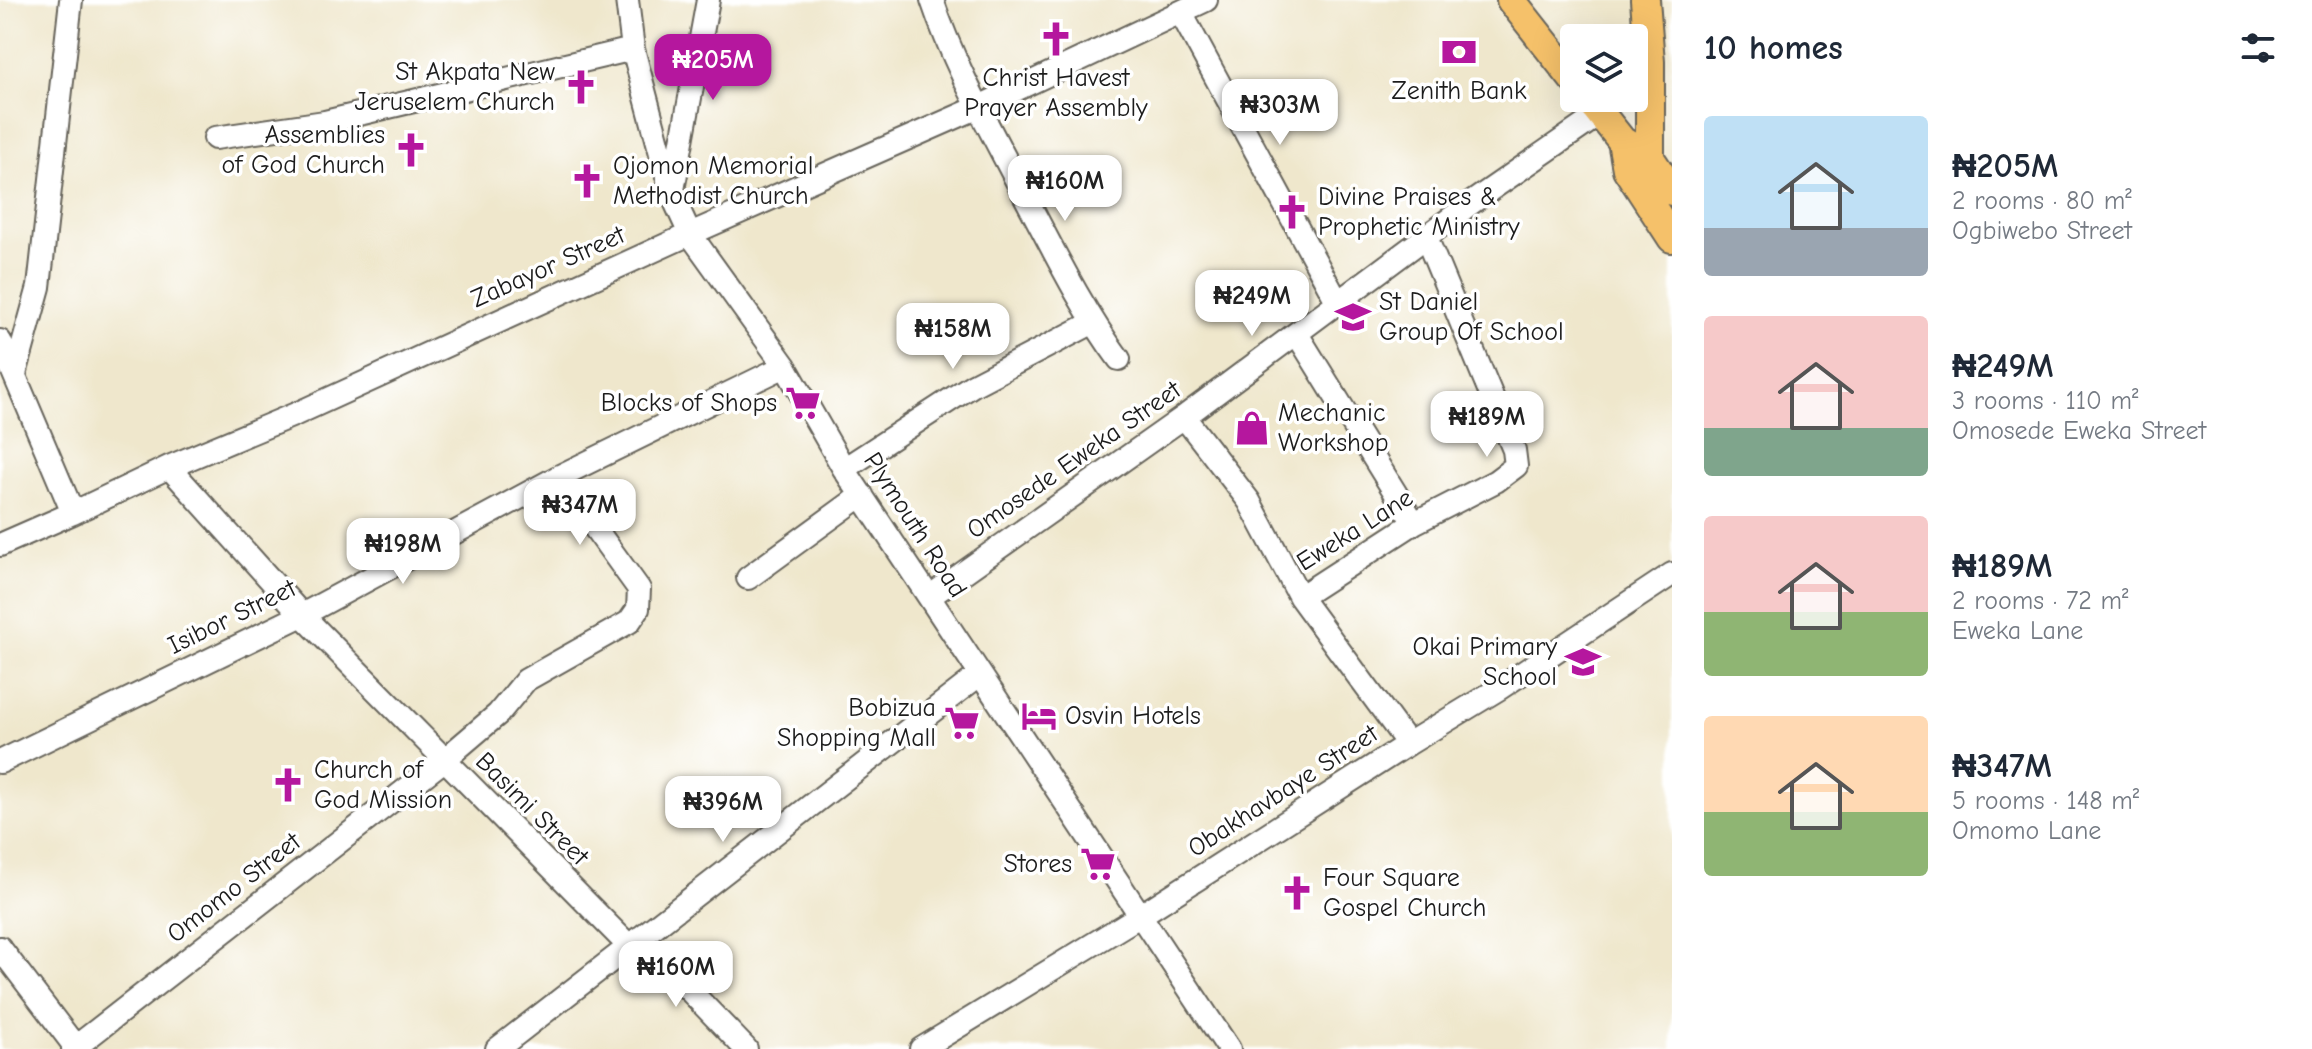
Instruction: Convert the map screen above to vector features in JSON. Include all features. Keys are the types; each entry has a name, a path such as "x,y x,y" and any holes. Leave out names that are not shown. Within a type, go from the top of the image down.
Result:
{"main road":[{"path":"1511,0 1560,62"},
{"path":"1644,24 1645,0"},
{"path":"1599,112 1622,141 1650,158 1671,186"},
{"path":"1646,112 1650,158"},
{"path":"1622,141 1627,169 1672,238"}],"street":[{"path":"15,374 39,287 71,0"},
{"name":"Plymouth Road","path":"627,0 633,49 672,195 690,234 785,366 844,469 1229,1049"},
{"path":"672,195 708,0"},
{"path":"932,0 940,26 979,107 1092,323 1119,359"},
{"name":"Zabayor Street","path":"0,545 979,107 1206,0"},
{"path":"1181,13 1338,303"},
{"path":"215,138 325,122 633,49"},
{"name":"Omosede Eweka Street","path":"929,597 1297,334 1586,112"},
{"name":"Eweka Lane","path":"1300,597 1414,523 1496,481 1516,466 1514,450 1426,237"},
{"path":"844,469 973,385 1092,323"},
{"path":"1297,334 1414,523"},
{"path":"0,341 73,513"},
{"name":"Isibor Street","path":"0,762 302,615 558,477 785,366"},
{"path":"1184,417 1249,501 1300,597 1408,744"},
{"name":"Basimi Street","path":"169,467 302,615 444,760 746,1049"},
{"name":"Omomo Street","path":"75,1048 444,760 498,714 526,680 629,622 638,609 639,589 558,477"},
{"path":"748,578 862,495"},
{"name":"Obakhavbaye Street","path":"921,1049 1141,915 1500,688 1672,574"},
{"path":"497,1049 979,675"},
{"path":"0,948 75,1048"}],"place":[{"name":"Christ Havest Prayer Assembly","path":"1056,39"},
{"name":"Zenith Bank","path":"1459,52"},
{"name":"St Akpata New Jeruselem Church","path":"581,87"},
{"name":"Assemblies of God Church","path":"411,150"},
{"name":"Ojomon Memorial Methodist Church","path":"587,181"},
{"name":"Divine Praises & Prophetic Ministry","path":"1292,212"},
{"name":"St Daniel Group Of School","path":"1353,317"},
{"name":"Blocks of Shops","path":"803,403"},
{"name":"Mechanic Workshop","path":"1252,428"},
{"name":"Okai Primary School","path":"1583,662"},
{"name":"Osvin Hotels","path":"1039,716"},
{"name":"Bobizua Shopping Mall","path":"962,723"},
{"name":"Church of God Mission","path":"288,785"},
{"name":"Stores","path":"1098,864"},
{"name":"Four Square Gospel Church","path":"1297,893"}]}
